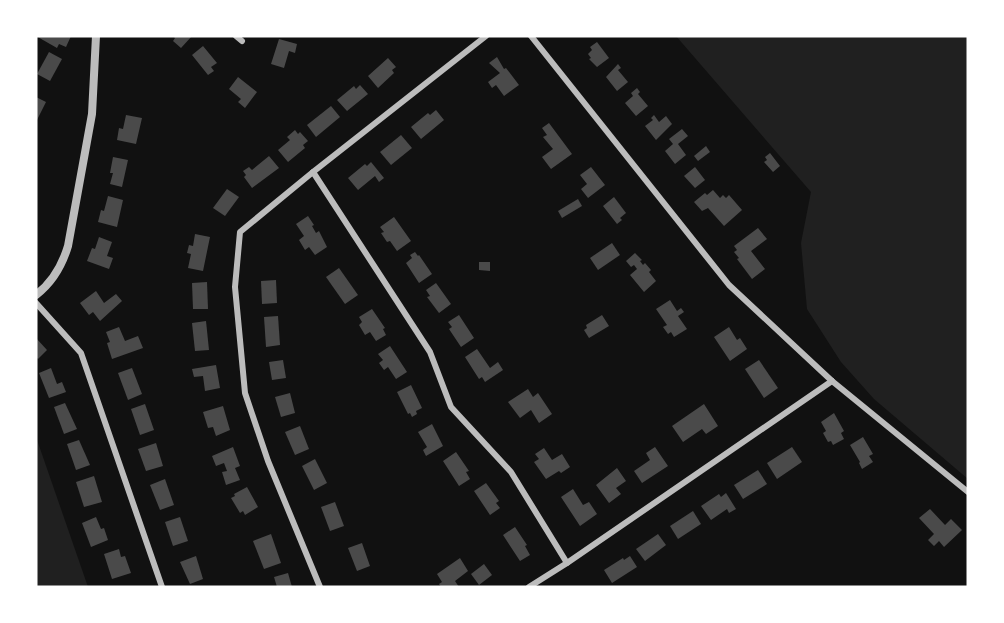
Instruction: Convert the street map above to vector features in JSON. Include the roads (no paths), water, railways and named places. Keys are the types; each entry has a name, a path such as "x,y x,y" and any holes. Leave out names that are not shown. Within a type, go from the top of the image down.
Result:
{"street":[{"path":"36,295 51,282 68,246 92,114 96,36"},
{"path":"236,36 242,42"},
{"path":"320,587 268,461 245,393 235,287 240,232 486,36"},
{"path":"531,36 729,285 832,381 968,492"},
{"path":"313,172 430,352 451,407 511,472 567,563"},
{"path":"36,303 81,353 162,587"},
{"path":"529,587 832,381"}]}
